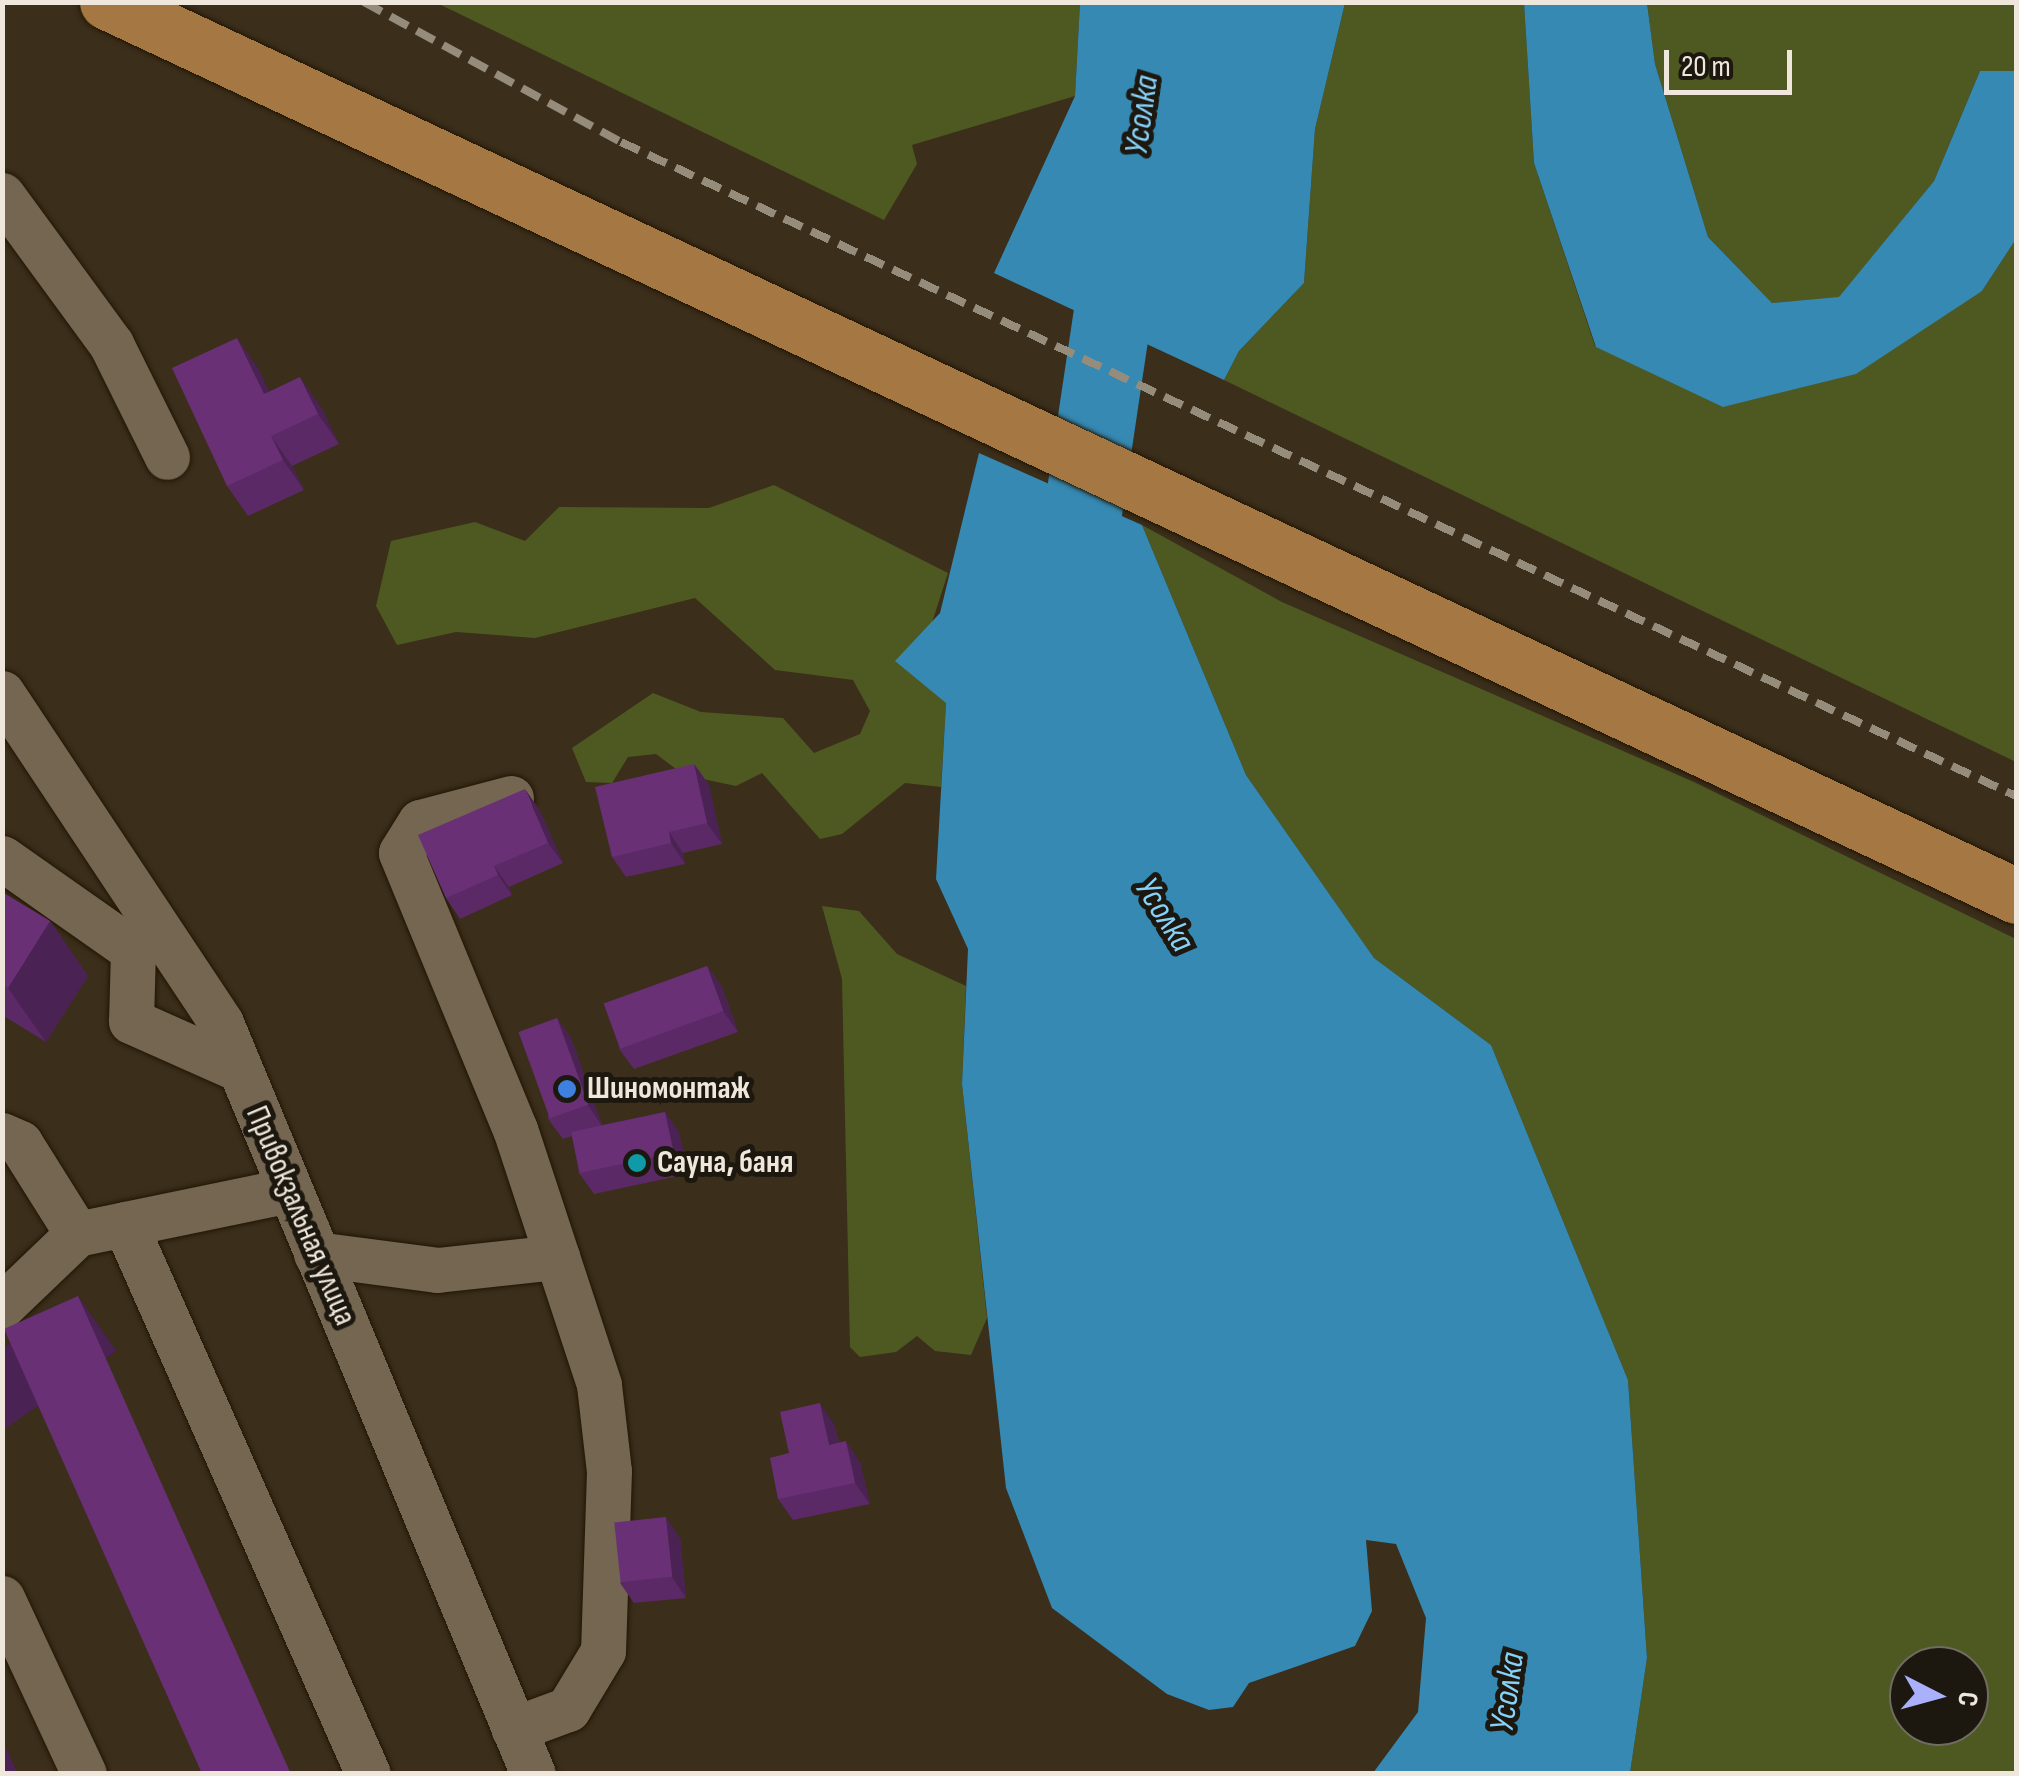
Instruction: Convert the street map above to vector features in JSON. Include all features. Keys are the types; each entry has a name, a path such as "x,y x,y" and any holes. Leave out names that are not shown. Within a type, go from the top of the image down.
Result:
{"main road":[{"path":"107,2 1297,554 2016,896"}],"street":[{"path":"2,195 111,344 168,457"},
{"name":"Привокзальная улица","path":"2,692 221,1023 532,1774"},
{"path":"511,798 420,822 402,853 557,1257 601,1402 609,1470 602,1652 568,1709 514,1728"},
{"path":"2,858 134,950 131,1021 240,1069"},
{"path":"2,1135 20,1143 77,1234"},
{"path":"2,1306 77,1234 290,1190"},
{"path":"125,1224 368,1774"},
{"path":"316,1254 437,1270 557,1257"},
{"path":"2,1598 84,1774"}],"green space":[{"path":"437,3 1080,3 1075,96 912,145 917,164 884,220"},
{"path":"1345,3 1524,3 1534,163 1595,346 1982,291 2016,239 2016,762 1224,380 1239,351 1304,283 1315,129"},
{"path":"1647,3 2016,3 2016,71 1980,71 1934,181 1839,298 1772,303 1708,237 1655,64"},
{"path":"774,485 948,573 928,635 946,703 941,787 905,783 842,834 820,839 762,773 736,786 684,775 656,754 628,757 612,783 586,782 572,748 653,693 701,712 783,718 814,753 860,734 870,711 853,680 775,670 695,598 535,638 456,632 397,645 376,606 391,541 475,522 525,541 559,507 709,508"},
{"path":"1142,525 1282,602 1694,782 2016,939 2016,1773 1630,1773 1647,1658 1628,1380 1491,1045 1374,958 1246,775"},
{"path":"822,906 859,911 897,954 966,986 962,1084 987,1318 971,1355 935,1351 917,1336 896,1352 860,1357 850,1347 842,979"}],"water":[{"path":"1080,3 1345,3 1315,129 1304,283 1239,351 1224,380 994,273 1075,96"},
{"path":"1524,3 1647,3 1655,64 1708,237 1772,303 1839,297 1934,181 1980,71 2016,71 2016,239 1982,291 1856,374 1723,407 1596,347 1534,163"},
{"path":"979,453 1142,525 1246,775 1374,958 1491,1045 1628,1380 1647,1658 1630,1773 1373,1773 1418,1712 1426,1618 1396,1544 1366,1540 1372,1611 1355,1646 1249,1683 1233,1707 1209,1710 1167,1694 1052,1608 1006,1488 962,1084 968,949 936,879 946,703 895,661 940,613"}],"building":[{"path":"237,338 264,394 300,377 318,414 271,436 283,460 227,486 172,368"},
{"path":"694,764 707,823 669,832 671,843 612,857 595,787"},
{"path":"525,789 548,843 494,866 498,875 446,898 418,835"},
{"path":"2,892 50,921 8,988 2,984"},
{"path":"707,966 723,1011 620,1049 604,1004"},
{"name":"Шиномонтаж","path":"557,1018 588,1104 550,1118 518,1032"},
{"path":"665,1112 674,1153 580,1173 571,1132"},
{"path":"78,1296 291,1774 202,1774 4,1329"},
{"path":"820,1403 829,1445 846,1441 855,1483 778,1499 770,1458 789,1453 780,1412"},
{"path":"666,1517 672,1577 621,1582 614,1522"}],"waterway":[{"name":"Усолка","path":"1069,606 1126,223"}],"railway":[{"path":"364,2 621,142 2016,796"}],"place":[{"name":"Шиномонтаж","path":"567,1089"},
{"name":"Сауна, баня","path":"637,1163"}]}
